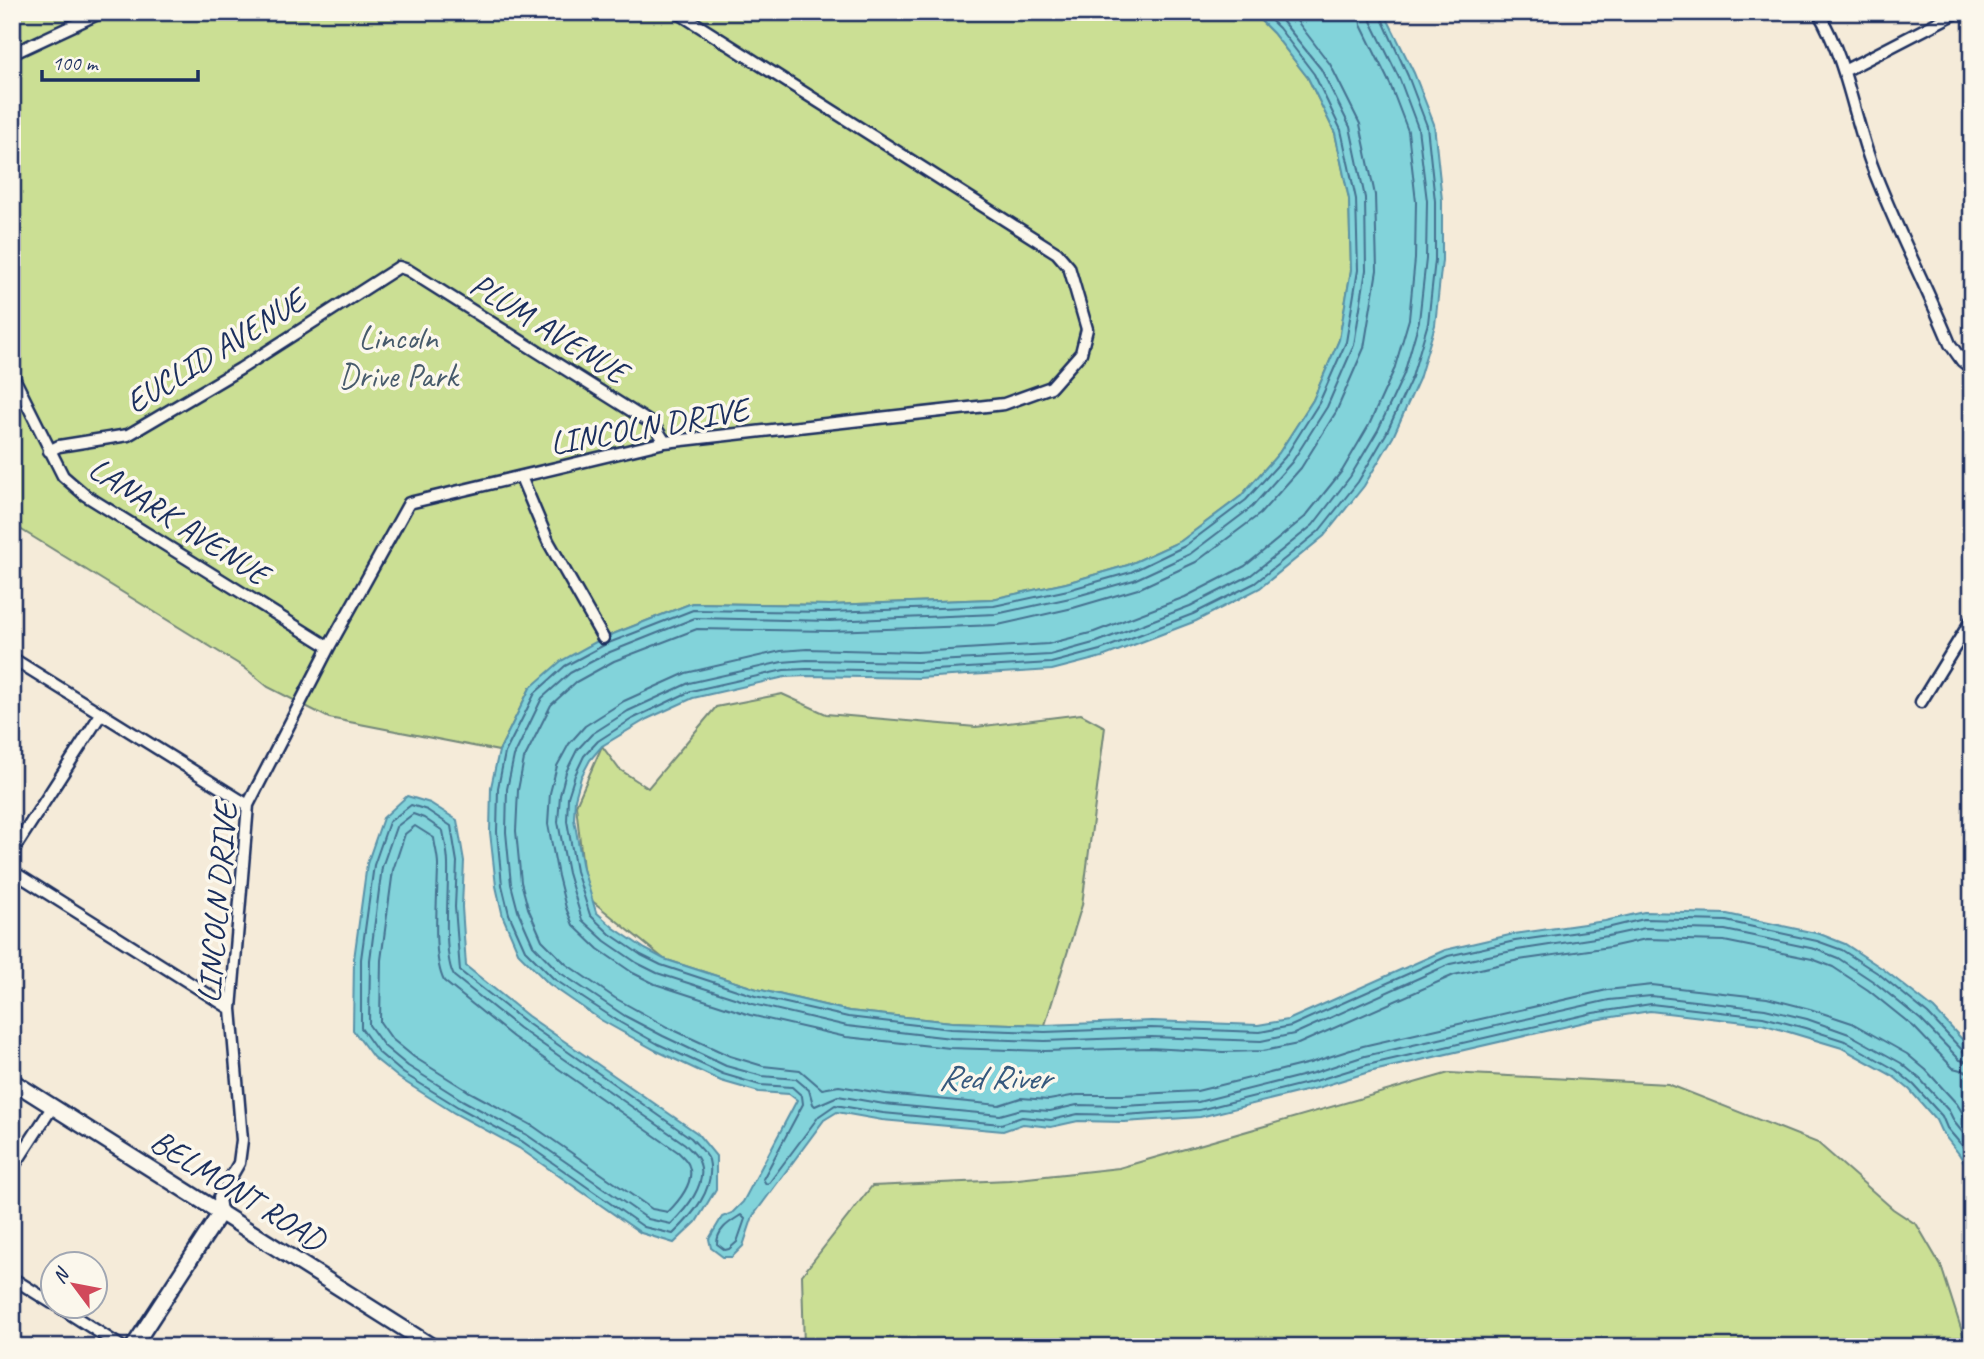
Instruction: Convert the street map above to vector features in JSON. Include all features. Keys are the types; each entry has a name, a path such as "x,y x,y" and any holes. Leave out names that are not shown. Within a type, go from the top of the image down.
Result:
{"street":[{"path":"12,54 102,12"},
{"name":"LINCOLN DRIVE","path":"221,1212 219,1198 239,1163 242,1140 231,1009 248,805 328,647 409,503 665,442 1004,404 1051,387 1081,353 1087,329 1069,267 1057,253 677,12"},
{"path":"1818,12 1829,30 1844,71 1866,149 1889,213 1950,344 1962,361 1972,369"},
{"path":"1844,71 1958,12"},
{"name":"PLUM AVENUE","path":"399,267 408,270 654,425 665,442"},
{"name":"EUCLID AVENUE","path":"49,451 59,446 128,435 240,369 399,267"},
{"name":"LANARK AVENUE","path":"12,374 62,476 85,495 328,647"},
{"path":"522,477 548,541 603,638"},
{"path":"1921,702 1972,619"},
{"path":"12,658 248,805"},
{"path":"12,852 101,714"},
{"path":"12,871 231,1009"},
{"name":"BELMONT ROAD","path":"12,1081 433,1347"},
{"path":"12,1169 52,1106"},
{"path":"133,1347 221,1212"},
{"path":"12,1278 38,1294"},
{"path":"79,1320 122,1347"}],"green space":[{"name":"Lincoln Drive Park","path":"12,12 1252,12 1273,33 1308,78 1335,133 1349,199 1351,270 1339,340 1313,400 1279,453 1241,496 1181,541 1128,565 1066,583 992,599 830,605 692,603 603,638 530,688 499,751 329,718 268,687 245,668 12,524"},
{"path":"782,694 826,714 976,727 1081,714 1105,727 1082,905 1045,1025 952,1022 849,1011 757,989 664,959 591,900 583,869 576,805 602,746 619,769 648,788 716,707"},
{"path":"1449,1073 1668,1084 1818,1143 1893,1209 1917,1225 1941,1266 1967,1347 804,1347 802,1275 872,1186 1009,1180 1119,1168"}],"water":[{"name":"Red River","path":"1252,12 1384,12 1414,73 1434,124 1442,200 1442,260 1435,325 1419,379 1393,437 1364,486 1324,536 1260,588 1196,621 1102,657 1052,670 918,678 785,677 693,698 647,719 602,746 581,777 575,799 574,819 583,869 596,912 614,928 664,959 757,989 849,1011 952,1022 1045,1025 1152,1021 1258,1025 1288,1020 1445,950 1514,934 1605,921 1644,912 1727,914 1820,934 1845,944 1883,969 1934,1009 1972,1050 1972,1175 1936,1120 1910,1090 1893,1076 1842,1048 1762,1024 1650,1011 1594,1020 1369,1072 1200,1117 1124,1122 1078,1121 1051,1127 1023,1124 1003,1131 882,1120 837,1112 824,1120 753,1216 743,1246 732,1257 723,1257 711,1248 709,1239 722,1217 732,1213 743,1202 797,1100 789,1094 759,1092 721,1081 655,1050 601,1020 549,984 519,954 503,917 496,886 490,832 491,787 499,751 530,688 561,661 603,638 692,603 830,605 992,599 1066,583 1128,565 1181,541 1241,496 1279,453 1313,400 1339,340 1351,270 1349,199 1335,133 1308,78 1273,33"},
{"path":"407,796 430,803 457,820 464,861 462,907 466,966 528,1016 697,1133 716,1156 716,1189 696,1222 674,1243 641,1233 519,1148 454,1113 399,1078 373,1057 353,1030 354,959 367,864 383,818"}]}
